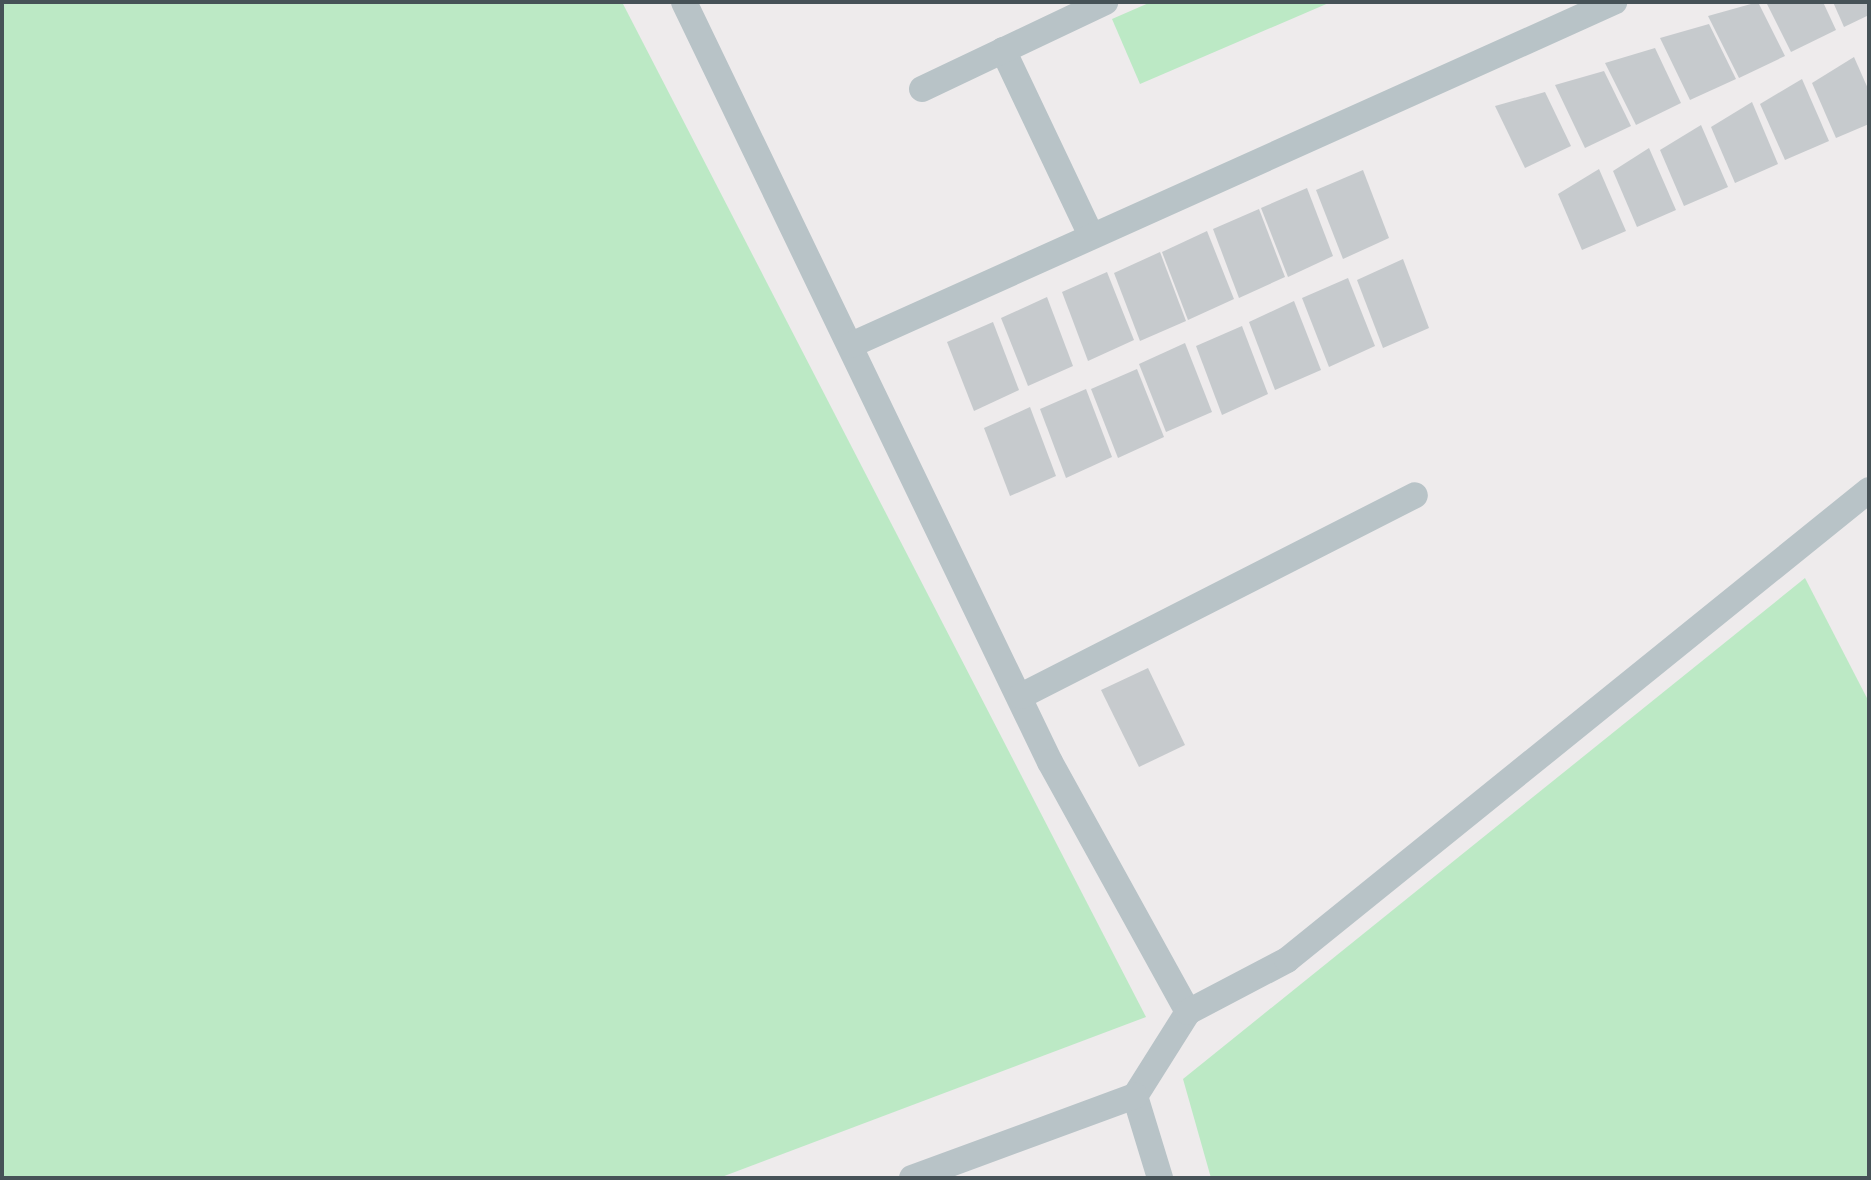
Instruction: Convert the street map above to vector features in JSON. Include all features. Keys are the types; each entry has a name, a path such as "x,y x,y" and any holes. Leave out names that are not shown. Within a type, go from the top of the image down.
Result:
{"street":[{"path":"684,2 1021,696 1188,1012"},
{"path":"922,89 1105,2"},
{"path":"851,345 1614,2"},
{"path":"1003,50 1091,235"},
{"path":"912,1178 1135,1096 1188,1012 1287,960 1869,490"},
{"path":"1021,696 1415,495"},
{"path":"1135,1096 1160,1178"}],"green space":[{"path":"2,2 622,2 1146,1017 719,1178 2,1178"},
{"path":"1151,2 1331,2 1140,84 1112,19"},
{"path":"1805,578 1869,702 1869,1178 1211,1178 1183,1079"}],"building":[{"path":"1758,2 1785,56 1739,78 1708,16"},
{"path":"1766,2 1823,2 1836,30 1791,52"},
{"path":"1833,2 1869,2 1869,15 1844,27"},
{"path":"1709,24 1736,79 1690,100 1660,38"},
{"path":"1655,48 1681,103 1636,125 1605,63"},
{"path":"1854,57 1869,91 1869,124 1836,138 1812,83"},
{"path":"1604,71 1631,126 1585,148 1555,85"},
{"path":"1802,79 1829,141 1785,160 1760,104"},
{"path":"1545,92 1571,146 1525,168 1495,106"},
{"path":"1752,102 1778,164 1735,183 1711,127"},
{"path":"1701,125 1728,187 1684,206 1660,150"},
{"path":"1649,148 1676,210 1637,227 1613,171"},
{"path":"1599,169 1626,231 1582,250 1558,194"},
{"path":"1363,170 1389,238 1343,259 1316,190"},
{"path":"1307,188 1333,256 1288,277 1261,208"},
{"path":"1259,209 1285,277 1239,298 1213,229"},
{"path":"1207,231 1234,299 1188,320 1162,252"},
{"path":"1160,252 1186,321 1140,341 1114,273"},
{"path":"1403,259 1429,328 1383,348 1357,280"},
{"path":"1107,272 1134,340 1088,361 1062,292"},
{"path":"1348,278 1375,346 1329,367 1302,298"},
{"path":"1047,297 1073,366 1028,386 1001,318"},
{"path":"1294,301 1321,370 1275,390 1249,322"},
{"path":"993,322 1019,390 974,411 947,342"},
{"path":"1242,326 1268,394 1222,415 1196,346"},
{"path":"1185,343 1212,412 1166,432 1139,364"},
{"path":"1137,369 1164,437 1118,458 1091,389"},
{"path":"1086,389 1112,457 1066,478 1040,409"},
{"path":"1030,407 1056,476 1010,496 984,428"},
{"path":"1148,668 1185,745 1139,767 1101,690"}]}
